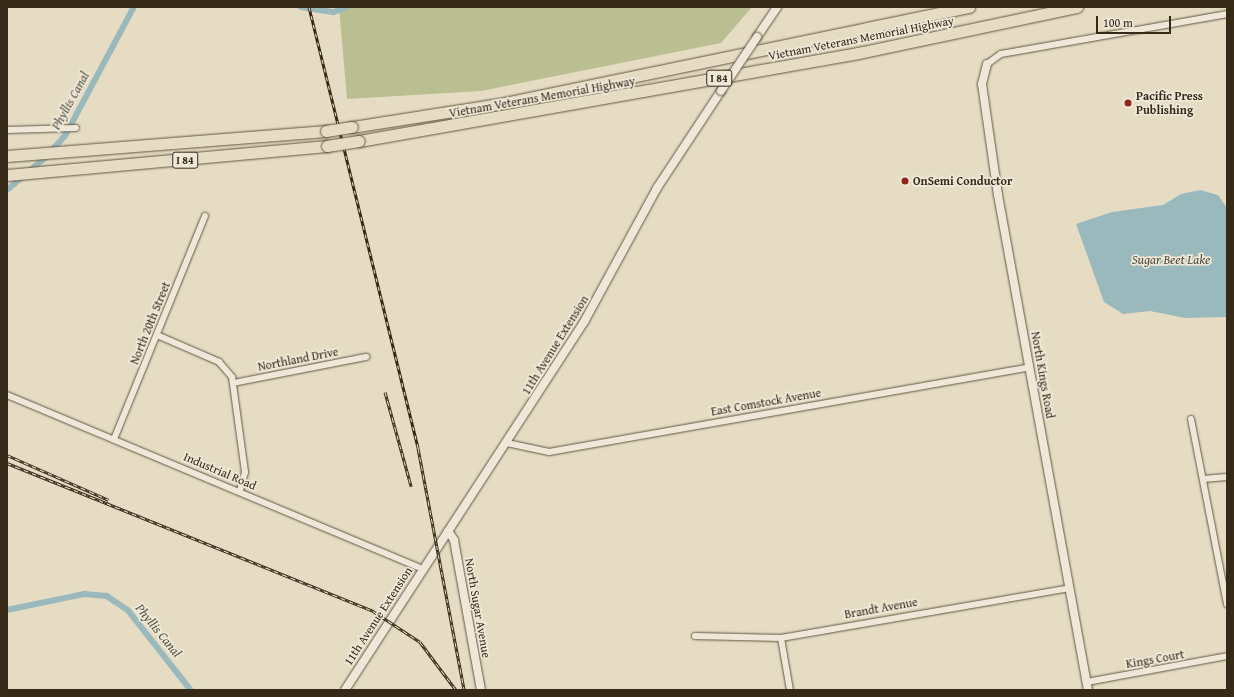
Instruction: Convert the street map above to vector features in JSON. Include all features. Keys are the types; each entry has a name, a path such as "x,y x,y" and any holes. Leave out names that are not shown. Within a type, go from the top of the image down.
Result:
{"highway":[{"name":"Vietnam Veterans Memorial Highway","path":"38,152 143,147 352,127 505,103 969,7"},
{"name":"Vietnam Veterans Memorial Highway","path":"10,176 42,171 327,146 359,141 843,56 1077,7"},
{"path":"7,150 38,152"},
{"path":"7,156 38,152"}],"street":[{"name":"11th Avenue Extension","path":"345,690 422,570 508,443 584,322 657,188 777,7"},
{"path":"987,64 1001,54 1227,14"},
{"name":"North Kings Road","path":"987,64 982,84 988,126 1087,686"},
{"path":"7,130 76,128"},
{"name":"North 20th Street","path":"114,439 206,216"},
{"path":"157,335 219,362 233,383 245,472 240,491"},
{"name":"Northland Drive","path":"233,383 366,357"},
{"name":"East Comstock Avenue","path":"508,443 548,452 1030,367"},
{"name":"Industrial Road","path":"7,395 240,491 422,570"},
{"path":"1191,419 1227,605"},
{"path":"1203,479 1227,477"},
{"name":"North Sugar Avenue","path":"448,531 454,540 481,690"},
{"name":"Brandt Avenue","path":"695,636 781,638 1070,588"},
{"path":"781,638 790,690"},
{"name":"Kings Court","path":"1087,686 1227,656"}],"green space":[{"path":"339,7 752,7 721,43 481,91 347,99"}],"water":[{"name":"Sugar Beet Lake","path":"1200,190 1218,195 1227,208 1227,317 1185,318 1150,311 1123,314 1104,302 1076,224 1112,212 1163,205 1181,194"}],"waterway":[{"name":"Phyllis Canal","path":"7,190 45,158 65,136 134,7"},
{"name":"Phyllis Canal","path":"301,7 334,12 347,7"},
{"name":"Phyllis Canal","path":"7,610 84,594 107,596 128,610 191,690"}],"railway":[{"path":"309,7 418,448 464,690"},
{"path":"385,392 411,486"},
{"path":"7,455 109,500"},
{"path":"7,463 373,611 420,642 456,690"}],"place":[{"name":"Pacific Press Publishing","path":"1128,103"},
{"name":"OnSemi Conductor","path":"905,181"}]}
